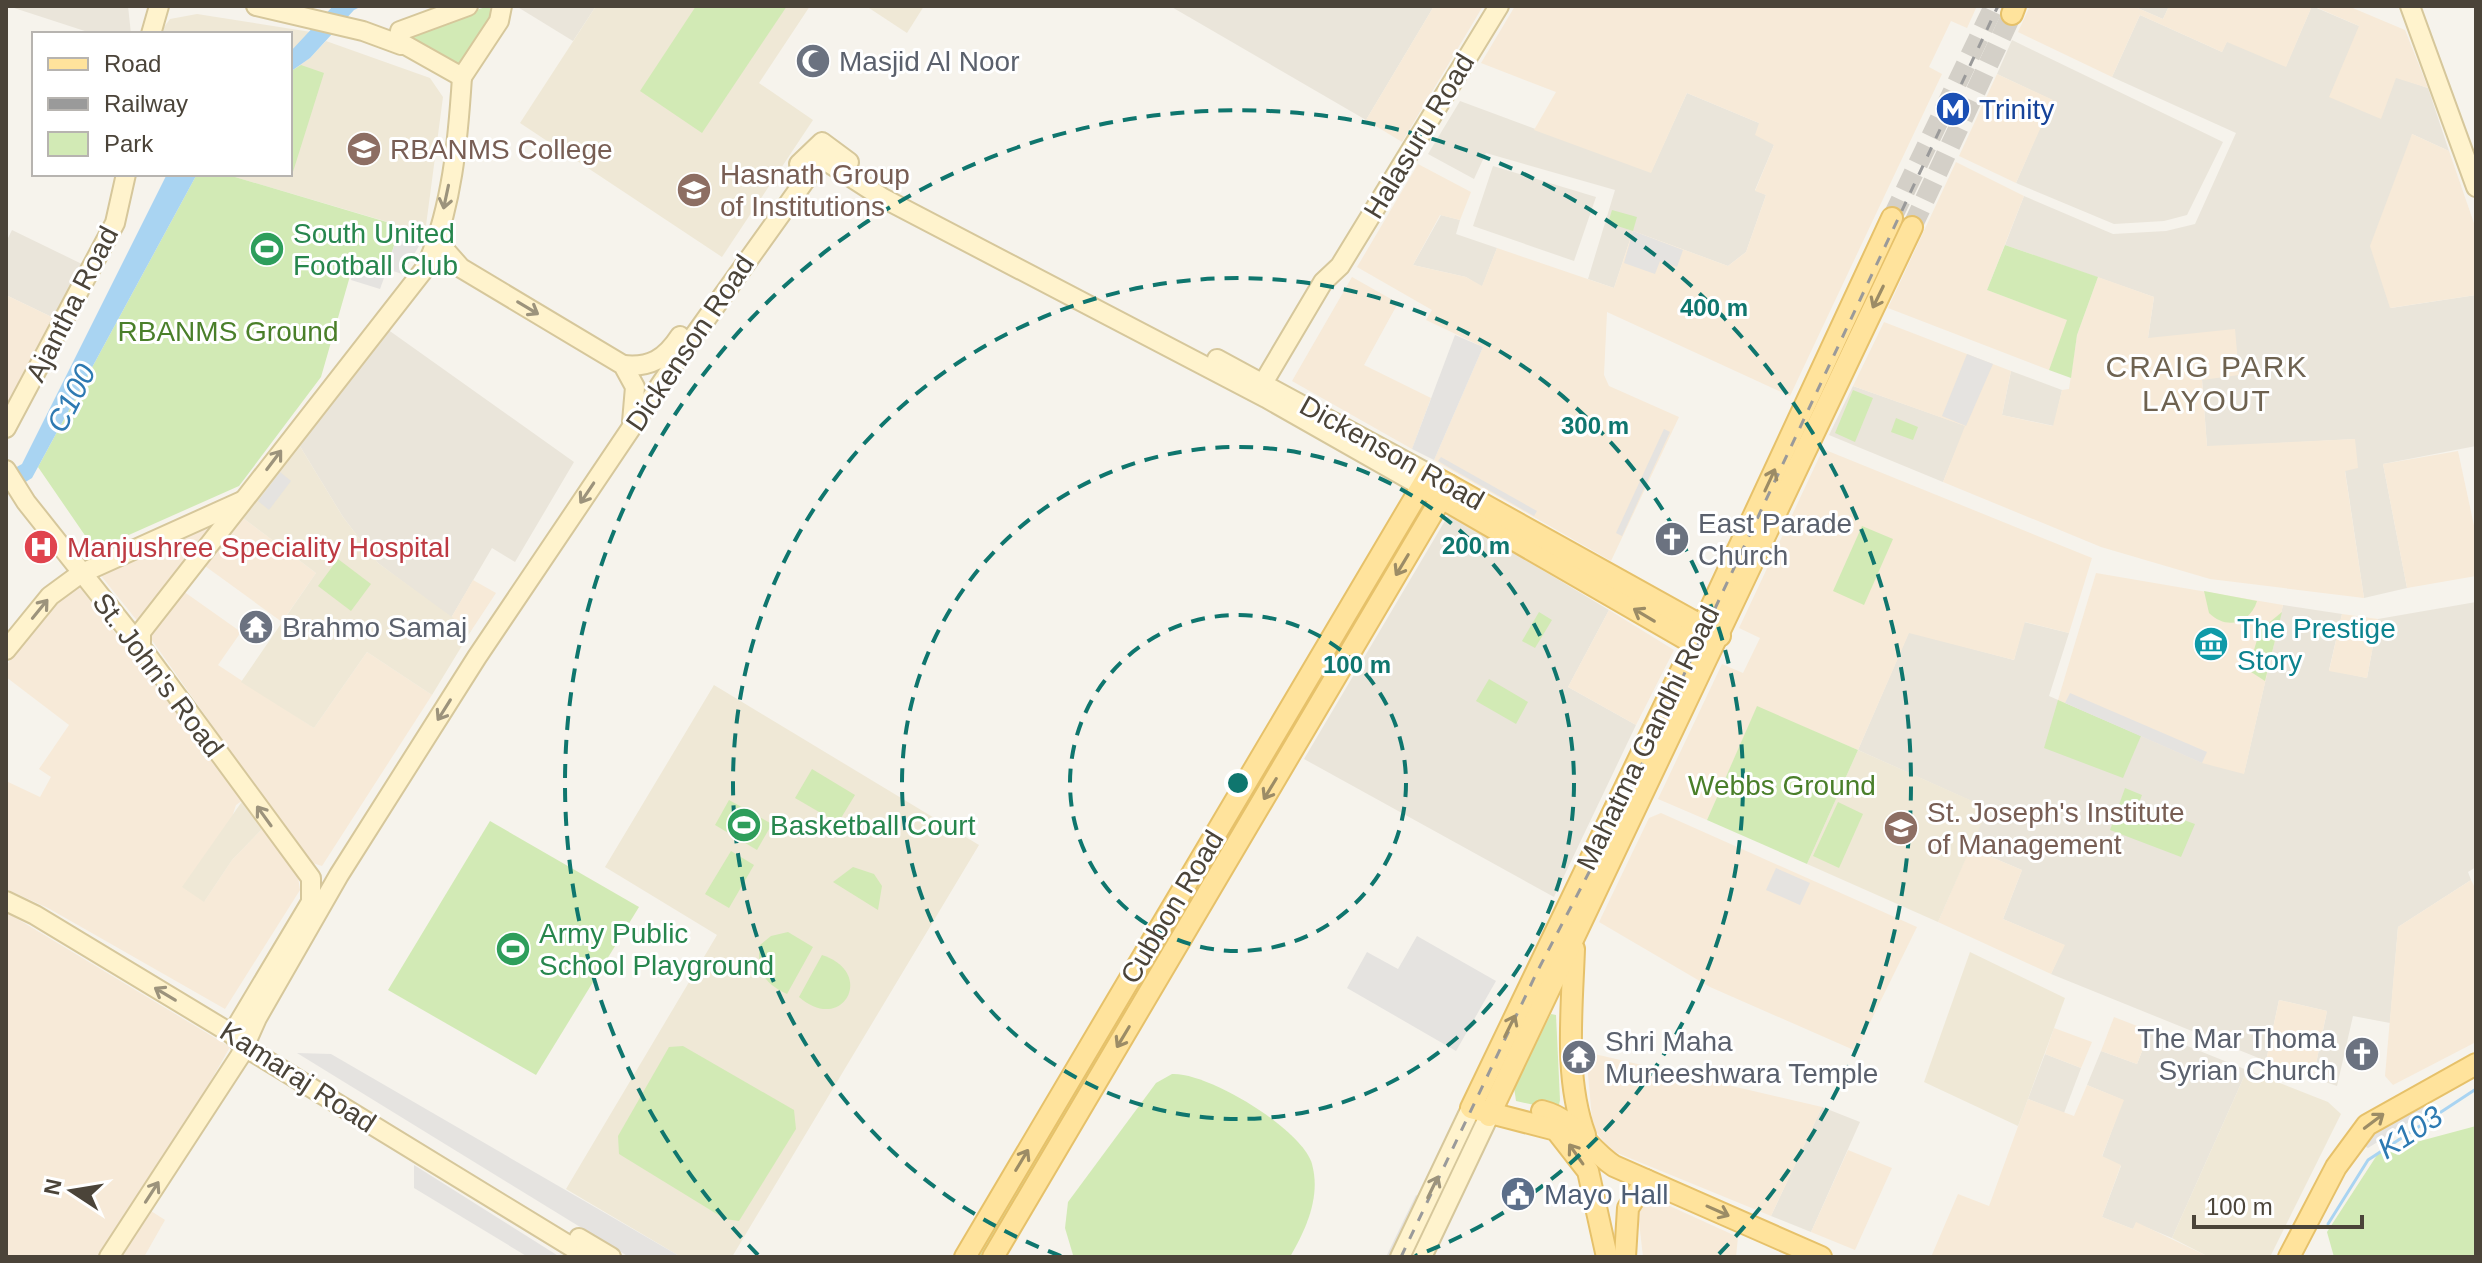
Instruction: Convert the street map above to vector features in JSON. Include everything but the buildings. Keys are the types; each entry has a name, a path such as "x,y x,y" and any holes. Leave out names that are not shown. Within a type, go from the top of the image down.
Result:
{"main road":[{"path":"147,6 151,32"},
{"path":"151,32 159,6"},
{"path":"256,6 311,21 400,38 462,77"},
{"path":"400,38 468,6"},
{"name":"Halasuru Road","path":"1265,390 1335,286 1340,266 1499,6"},
{"path":"2410,6 2476,187"},
{"path":"2421,6 2476,158"},
{"path":"141,647 141,632 419,278 440,229 453,164 462,77 503,11"},
{"name":"Dickenson Road","path":"241,1039 339,875 477,657 787,191 807,155 822,142 886,193 1265,390 1707,640"},
{"name":"Ajantha Road","path":"6,428 115,223 126,176"},
{"name":"Mahatma Gandhi Road","path":"1400,1257 1574,941 1892,218"},
{"name":"Mahatma Gandhi Road","path":"1422,1257 1483,1106 1707,640 1912,227"},
{"path":"440,229 446,251 461,268 623,365 635,387 631,428"},
{"path":"419,278 438,267 461,268"},
{"name":"Dickenson Road","path":"623,365 645,366 659,360 671,350 723,283"},
{"name":"St. John's Road","path":"6,470 80,574 141,647 311,878"},
{"name":"Cubbon Road","path":"965,1257 1425,480"},
{"name":"Cubbon Road","path":"993,1257 1445,491"},
{"path":"6,650 50,596 80,574 245,499"},
{"path":"109,1257 241,1039 311,902 311,878 326,882 339,875"},
{"name":"Kamaraj Road","path":"6,901 35,915 611,1257"},
{"path":"1174,903 1196,915"},
{"path":"1574,941 1571,1015 1577,1114 1586,1138"},
{"path":"1123,989 1144,1002"},
{"name":"Kamaraj Road","path":"241,1039 588,1257"},
{"path":"2289,1257 2336,1167 2367,1125 2476,1064"},
{"path":"1483,1106 1562,1117 1586,1138 1601,1157 1821,1257"},
{"path":"1483,1106 1556,1130 1574,1150 1588,1171 1607,1257"},
{"path":"1625,1257 1626,1215 1634,1196 1646,1180"}],"shaded area":[{"path":"8,6 128,6 131,32 88,32"},
{"path":"516,6 596,6 573,41"},
{"name":"Hasnath Group of Institutions","path":"596,6 810,6 759,83 813,120 722,257 520,123"},
{"path":"866,6 924,6 907,33"},
{"path":"1170,6 1434,6 1366,120"},
{"path":"1434,6 1483,6 1402,142 1366,120"},
{"path":"1515,6 1977,6 1967,28 1951,21 1929,67 1942,74 1790,396 1607,312 1604,375 1609,386 1679,417 1611,561 1434,460 1483,347 1426,320 1432,310 1357,267 1418,164 1471,192 1460,220 1440,215 1413,265 1466,277 1482,286 1497,248 1614,288 1633,231 1728,266 1746,252 1766,195 1755,191 1774,145 1755,135 1759,123 1687,93 1651,173 1534,130 1556,92 1481,63"},
{"path":"2030,6 2133,6 2163,19 2169,6 2312,6 2286,67 2227,42 2222,52 2140,15 2112,77 2018,32"},
{"path":"2133,6 2169,6 2163,19"},
{"path":"2312,6 2359,26 2396,77 2428,88 2449,151 2412,134 2391,308 2476,295 2476,446 2383,464 2407,588 2364,598 2345,470 2355,439 2207,447 2202,379 2148,338 2154,297 2005,245 2024,196 2113,234 2166,231 2195,224 2236,133 2112,77 2140,15 2222,52 2227,41 2286,66"},
{"path":"2313,6 2348,6 2405,30 2428,88 2396,78 2381,119 2329,97 2359,26"},
{"path":"197,14 311,32 292,50 292,32 160,32 170,19"},
{"path":"2012,40 2223,142 2187,215 2164,221 2114,224 2016,183 2052,100 1997,74"},
{"name":"RBANMS College","path":"326,41 430,78 443,97 425,233 232,176 292,176 292,71"},
{"path":"1997,74 2053,100 2016,183 1959,156"},
{"path":"1687,93 1759,123 1774,145 1755,190 1766,195 1746,252 1728,266 1633,231 1614,288 1588,279 1615,190 1486,153 1474,179 1428,154 1460,101 1651,172"},
{"path":"2412,134 2449,151 2476,229 2476,295 2390,308 2370,246"},
{"path":"1956,162 2024,196 1987,290 2068,320 2049,370 1888,308"},
{"path":"1493,166 1596,197 1574,261 1473,226"},
{"path":"1441,215 1460,220 1456,234 1497,248 1482,287 1466,277 1413,265"},
{"path":"12,230 84,265 58,320 6,295 6,242"},
{"path":"1633,231 1683,250 1677,267 1660,261 1655,274 1624,263"},
{"path":"396,239 419,246 402,274 387,269"},
{"path":"354,269 384,278 380,289 351,280"},
{"path":"1352,277 1398,303 1364,365 1431,398 1412,449 1292,381"},
{"path":"2098,277 2154,297 2148,338 2235,329 2239,375 2202,380 2207,446 2355,439 2358,468 2345,471 2364,598 2210,579 2101,547 1943,482 1965,426 1853,386 1884,322 2011,371 2002,415 2053,426 2062,390 2069,389 2077,335"},
{"path":"6,295 58,320 6,417"},
{"path":"387,329 574,462 515,562 492,548 451,618 378,563 343,517 298,443"},
{"path":"1455,335 1483,347 1434,460 1412,449"},
{"path":"1967,354 1993,364 1966,426 1942,416"},
{"path":"2011,371 2062,390 2054,426 2002,415"},
{"path":"1853,386 1966,426 1943,482 1829,435"},
{"path":"1664,429 1670,432 1622,536 1616,533"},
{"path":"298,443 343,517 378,563 471,631 432,695 367,652 314,728 241,682 316,573 243,518"},
{"path":"1823,449 2092,558 2069,633 2025,622 2014,660 1909,633 1858,750 1757,707 1707,820 1658,799 1722,664 1743,673 1760,638 1739,628"},
{"path":"2458,451 2476,535 2476,576 2407,588 2383,464"},
{"path":"1441,457 1537,511 1534,516 1438,461"},
{"path":"280,472 291,481 269,510 258,501"},
{"path":"1449,514 1609,610 1568,687 1636,725 1554,897 1304,759"},
{"path":"243,518 316,573 282,622 205,566"},
{"path":"219,521 139,623 98,572"},
{"path":"2096,573 2283,605 2244,774 2202,763 2058,700"},
{"path":"473,580 496,593 471,631 451,618"},
{"path":"78,585 243,800 236,805 204,902 232,860 263,828 298,877 300,890 225,1009 48,908 6,889 6,781 40,797 51,777 39,769 69,725 6,677 6,666 40,620"},
{"path":"183,591 241,632 218,665 314,728 367,652 432,695 322,866 309,862 149,636"},
{"path":"2476,602 2476,867 2468,872 2471,880 2398,927 2390,1023 2353,1016 2337,1086 2313,1078 2327,1011 2279,1000 2266,1061 2051,974 2064,945 2003,919 2022,870 1970,848 1987,808 1858,750 1909,632 2014,660 2024,622 2069,633 2049,696 2202,762 2244,773 2283,605 2342,614 2329,670 2367,678 2378,619"},
{"path":"1609,610 1674,650 1636,725 1568,687"},
{"path":"2342,614 2378,619 2367,678 2329,671"},
{"path":"714,685 979,845 732,1257 681,1257 566,1189 717,935 605,867"},
{"path":"2070,693 2207,752 2202,763 2065,703"},
{"name":"St. Joseph's Institute of Management","path":"1858,750 1988,808 1938,922 1807,864"},
{"path":"243,800 263,828 232,860 204,902 182,887"},
{"path":"1661,813 1917,927 1856,1051 1710,987 1599,922 1649,818"},
{"path":"1970,848 2022,870 2003,919 2065,945 2051,974 1938,922"},
{"path":"1776,868 1810,883 1800,905 1766,890"},
{"path":"2471,880 2476,890 2476,1042 2393,1085 2385,1076 2398,927"},
{"path":"6,912 230,1047 185,1126 99,1257 6,1257"},
{"path":"1417,936 1496,981 1456,1051 1347,988 1367,952 1398,969"},
{"path":"1970,952 2065,998 2018,1126 1924,1082"},
{"path":"2279,1000 2327,1011 2313,1078 2266,1061"},
{"path":"2114,1017 2150,1031 2137,1064 2101,1051"},
{"path":"2054,1028 2092,1042 2081,1068 2045,1054"},
{"path":"2150,1031 2247,1070 2172,1238 2136,1223 2133,1229 2102,1217 2121,1166 2102,1157 2123,1100 2087,1085 2101,1051 2137,1064"},
{"path":"1586,1052 1822,1107 1771,1216 1610,1150 1595,1130 1592,1119"},
{"path":"297,1053 331,1054 681,1257 629,1257"},
{"path":"2045,1054 2081,1068 2064,1113 2028,1099"},
{"path":"2247,1070 2328,1102 2341,1114 2270,1257 2209,1257 2172,1238"},
{"path":"2087,1085 2124,1100 2102,1156 2121,1165 2102,1217 2133,1229 2136,1222 2209,1257 1931,1257 1958,1194 1989,1206 2028,1099 2074,1116"},
{"path":"2427,1099 2428,1110 2368,1148 2360,1144"},
{"path":"1822,1107 1860,1122 1811,1232 1771,1216"},
{"path":"1848,1150 1892,1168 1855,1250 1811,1232"},
{"path":"414,1165 560,1257 528,1257 414,1188"},
{"path":"1416,1195 1420,1197 1391,1257 1386,1257"},
{"path":"1646,1199 1661,1202 1738,1237 1736,1257 1643,1257 1638,1213"},
{"path":"151,1211 165,1220 144,1257 121,1257"}],"green space":[{"path":"489,6 493,16 464,68 409,41 412,30"},
{"path":"696,6 787,6 702,133 640,91"},
{"path":"301,65 324,73 292,175 292,71"},
{"name":"RBANMS Ground","path":"196,176 232,176 400,226 384,278 352,269 321,377 239,486 95,550 38,467"},
{"path":"1612,210 1637,217 1633,231 1608,223"},
{"path":"2005,245 2098,277 2077,335 2071,378 2049,370 2067,320 1987,290"},
{"path":"1853,390 1873,398 1855,442 1835,433"},
{"path":"1896,418 1918,427 1913,440 1891,432"},
{"path":"1418,509 1422,511 1141,988 1137,986"},
{"path":"1862,526 1893,539 1864,605 1833,591"},
{"path":"338,559 371,584 351,611 318,586"},
{"path":"2204,591 2257,601 2254,609 2243,619 2223,622 2209,613"},
{"path":"1539,612 1552,620 1535,648 1522,641"},
{"path":"2282,612 2265,681 2248,670 2260,630"},
{"path":"1489,679 1528,702 1516,724 1476,701"},
{"path":"2058,700 2141,736 2123,778 2044,748"},
{"name":"Webbs Ground","path":"1757,706 1858,750 1807,864 1707,820"},
{"path":"812,769 855,795 838,823 795,798"},
{"path":"2125,788 2142,795 2134,816 2162,826 2167,814 2195,824 2181,857 2110,830"},
{"name":"Basketball Court","path":"729,800 772,824 757,850 715,825"},
{"path":"1838,802 1863,814 1839,868 1813,856"},
{"name":"Army Public School Playground","path":"490,821 639,907 536,1075 388,990"},
{"name":"Basketball Court","path":"731,851 754,865 729,908 705,894"},
{"path":"853,867 874,874 882,886 878,910 833,882"},
{"path":"788,932 813,947 787,994 767,981 759,954 760,945 771,936"},
{"path":"822,955 839,964 848,974 850,986 847,997 840,1005 828,1009 815,1007 799,997"},
{"path":"1124,1008 1128,1010 983,1257 977,1257"},
{"path":"1551,1014 1556,1015 1558,1110 1516,1101 1514,1087"},
{"path":"683,1046 794,1110 796,1129 739,1221 725,1219 619,1154 618,1136 669,1047"},
{"path":"1172,1074 1208,1082 1252,1105 1305,1150 1312,1164 1315,1189 1306,1224 1290,1257 1073,1255 1065,1228 1068,1202 1156,1083"},
{"path":"2476,1126 2476,1257 2334,1257 2327,1232 2379,1152"}],"water":[{"path":"333,6 362,6 354,10 310,58 292,71 292,50"},
{"name":"C100","path":"166,176 196,176 32,478 6,494 6,473 22,464"}],"waterway":[{"name":"K103","path":"2328,1224 2368,1160 2476,1089"}],"tunnel":[{"path":"1892,218 1994,6"},
{"path":"1912,227 2012,14"}],"railway":[{"path":"1401,1257 1537,972 1610,832 1998,6"}],"place":[{"name":"Masjid Al Noor","path":"813,61"},
{"name":"Trinity","path":"1953,109"},
{"name":"RBANMS College","path":"364,149"},
{"name":"Hasnath Group of Institutions","path":"694,190"},
{"name":"South United Football Club","path":"267,249"},
{"name":"East Parade Church","path":"1672,539"},
{"name":"Manjushree Speciality Hospital","path":"41,547"},
{"name":"Brahmo Samaj","path":"256,627"},
{"name":"The Prestige Story","path":"2211,644"},
{"name":"Basketball Court","path":"744,825"},
{"name":"St. Joseph's Institute of Management","path":"1901,828"},
{"name":"Army Public School Playground","path":"513,949"},
{"name":"The Mar Thoma Syrian Church","path":"2362,1054"},
{"name":"Shri Maha Muneeshwara Temple","path":"1579,1057"},
{"name":"Mayo Hall","path":"1518,1194"}],"district":[{"name":"CRAIG PARK LAYOUT","path":"2207,383"}]}
